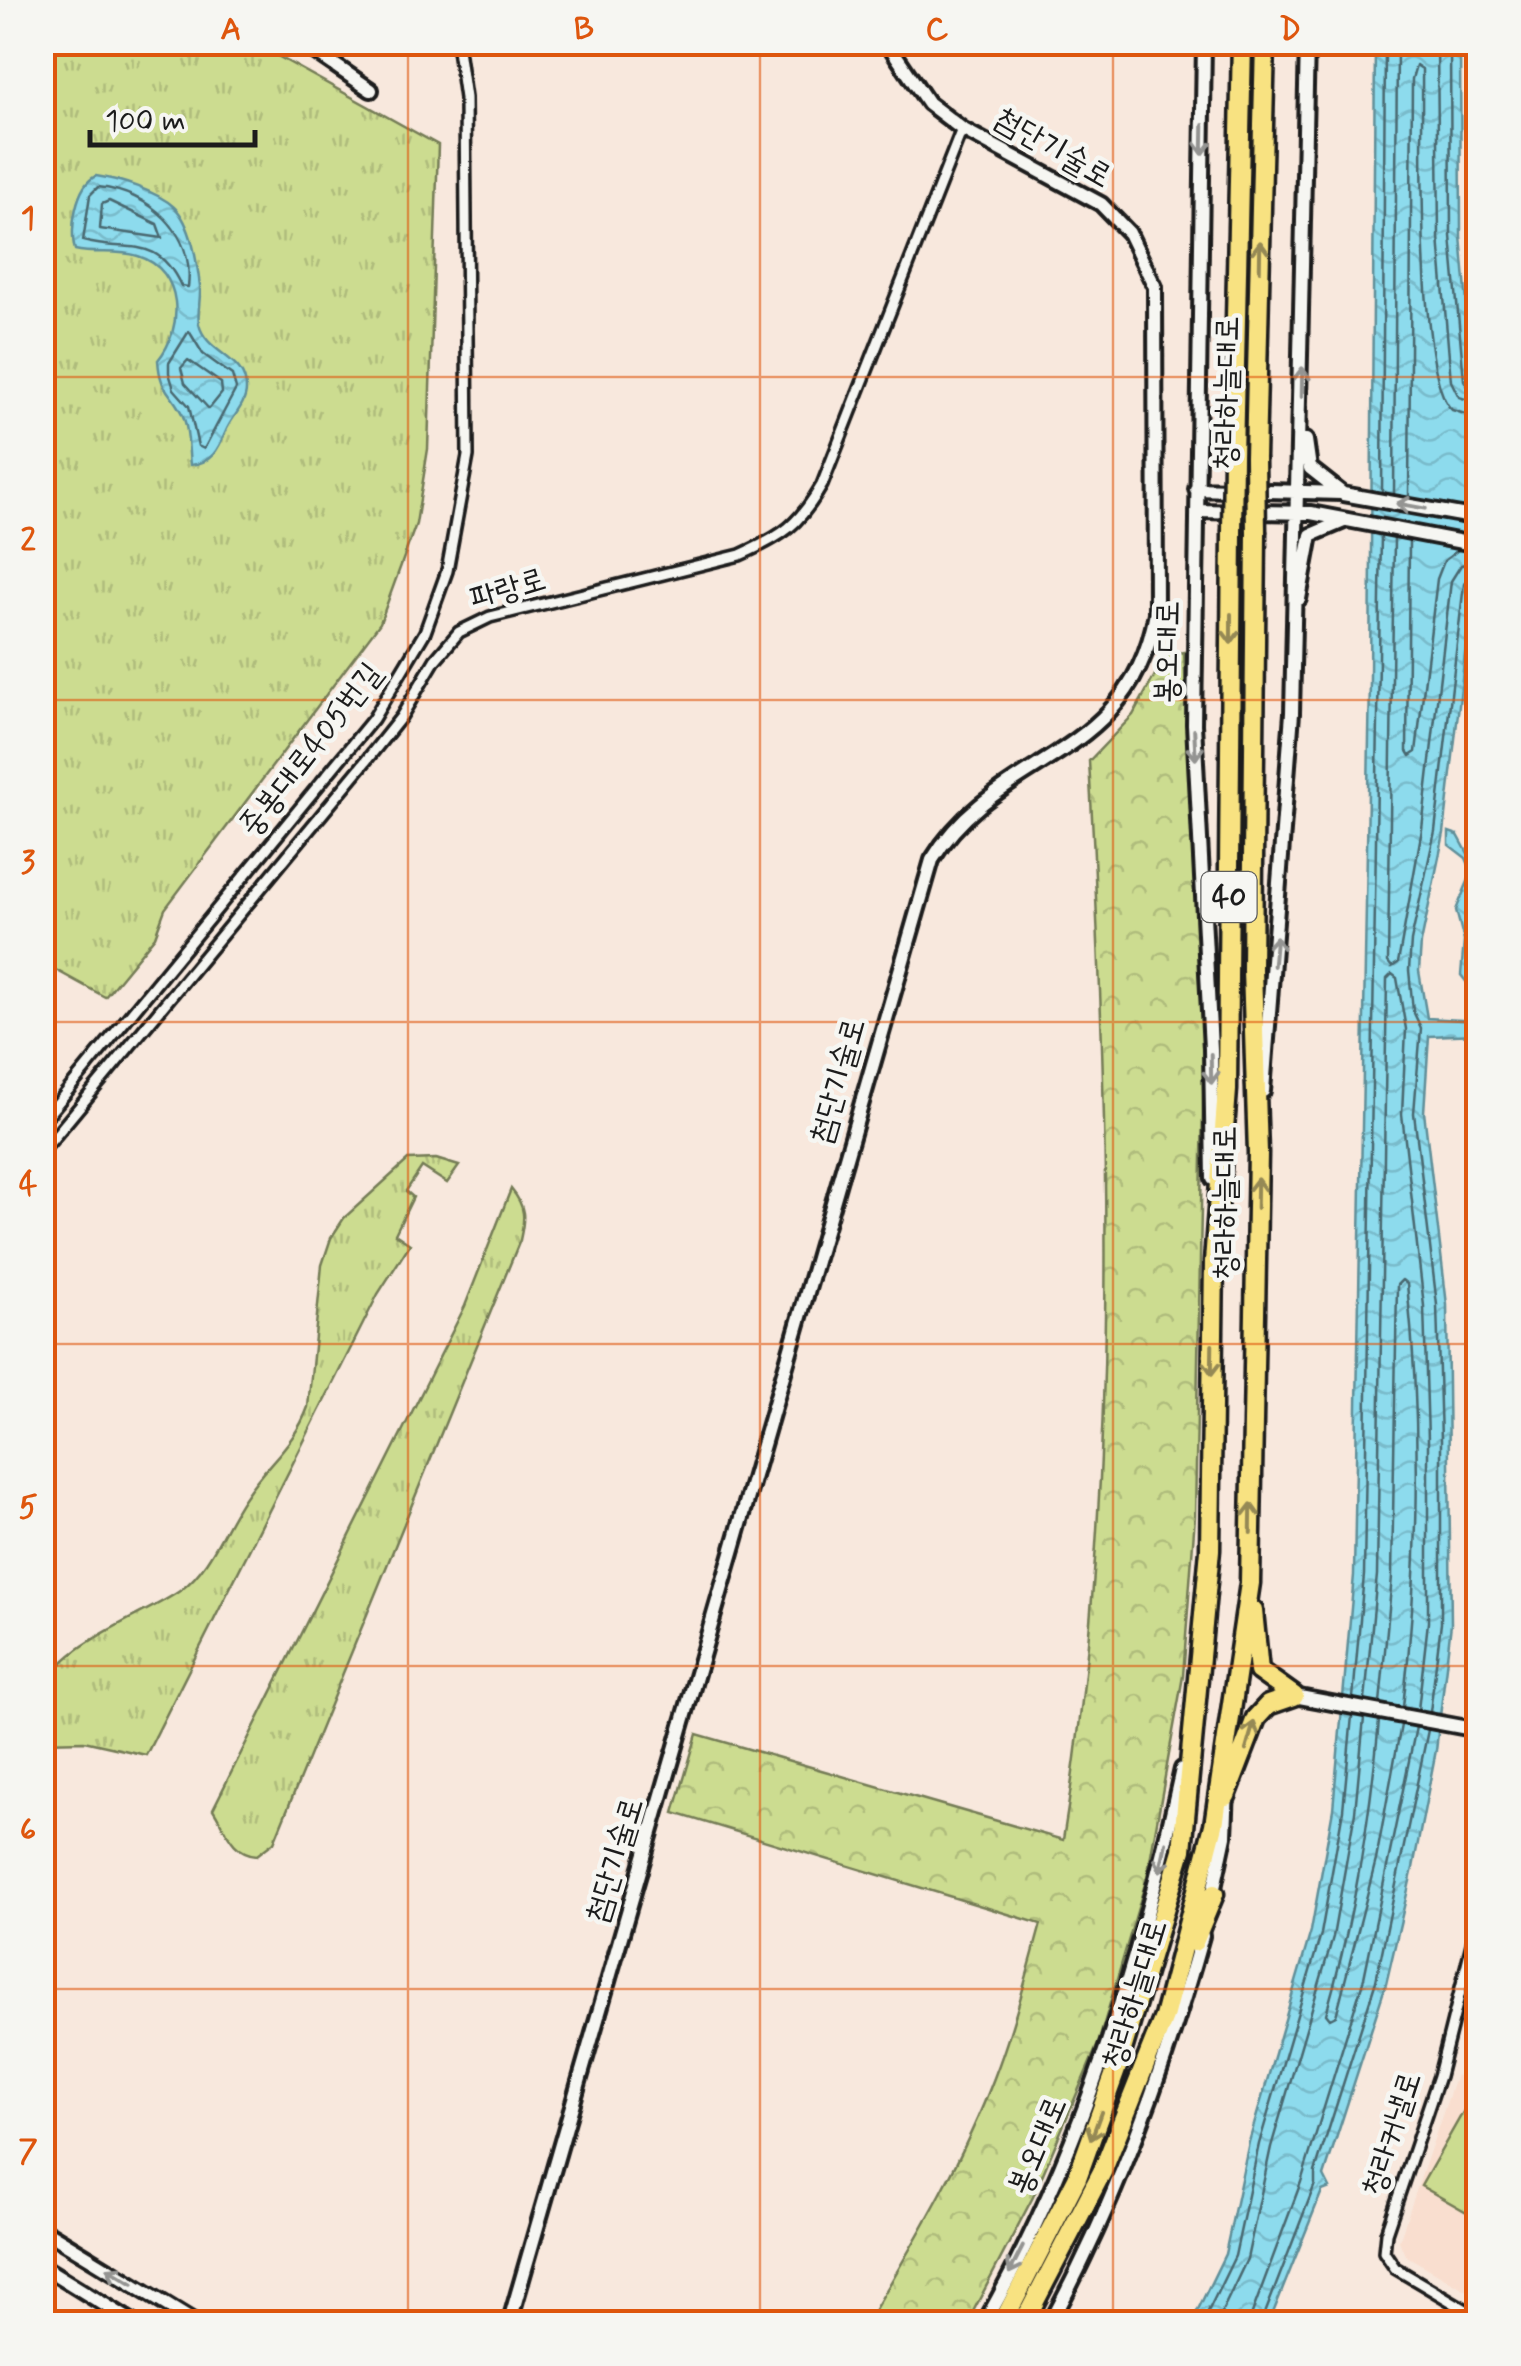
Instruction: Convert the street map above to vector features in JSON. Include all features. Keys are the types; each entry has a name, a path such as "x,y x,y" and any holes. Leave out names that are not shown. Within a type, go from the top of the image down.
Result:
{"highway":[{"name":"청라하늘대로","path":"1002,2324 1077,2178 1156,1946 1182,1850 1199,1693 1210,1550 1214,1262 1228,1090 1233,457 1242,42"},
{"name":"청라하늘대로","path":"1023,2324 1104,2170 1152,2050 1214,1825 1250,1583 1258,1153 1252,970 1256,458 1265,42"},
{"path":"1250,1583 1259,1671 1294,1696"},
{"path":"1226,1796 1256,1718 1268,1705 1294,1696"},
{"path":"1152,2050 1214,1894"}],"street":[{"path":"301,42 371,90"},
{"name":"중봉대로405번길","path":"42,1122 373,719 425,632 447,571 468,456 466,98 457,42"},
{"name":"첨단기술로","path":"509,2324 932,860 970,811 1074,743 1123,699 1148,654 1156,612 1155,287 1129,233 1101,204 962,128 928,103 908,79 887,42"},
{"name":"봉오대로","path":"1204,42 1194,724 1211,1049 1214,1262"},
{"name":"40","path":"1258,1153 1284,834 1294,613 1307,42"},
{"name":"파랑로","path":"42,1152 361,767 459,632 490,617 740,555 776,540 802,519 822,485 962,128"},
{"path":"1301,426 1310,468 1343,494"},
{"path":"1196,489 1343,494 1478,518"},
{"path":"1196,511 1295,511 1478,545"},
{"path":"1294,613 1305,582 1311,534 1344,520"},
{"name":"봉오대로","path":"984,2324 1054,2184 1100,2068 1142,1941 1199,1693"},
{"path":"1294,1696 1475,1730"},
{"name":"40","path":"1050,2324 1120,2175 1152,2094 1214,1894 1225,1836 1230,1719"},
{"name":"청라커낼로","path":"1478,1920 1439,2076 1386,2234 1384,2252 1395,2268 1478,2317"},
{"path":"42,2229 198,2324"},
{"path":"42,2266 136,2324"}],"shaded area":[{"path":"1456,2075 1478,2087 1478,2297 1405,2255 1399,2241"}],"green space":[{"path":"43,43 254,43 438,145 428,449 416,524 380,623 165,909 155,936 105,997 43,963"},
{"path":"1184,652 1204,1054 1195,1516 1183,1676 1147,1877 1098,2044 1033,2197 967,2323 867,2323 935,2204 981,2110 1007,2040 1041,1924 674,1813 697,1734 1063,1840 1082,1705 1102,1436 1105,1167 1089,761 1133,715 1166,655"},
{"path":"436,1159 459,1166 447,1183 422,1167 406,1191 413,1197 395,1234 410,1244 378,1294 146,1755 84,1741 43,1742 41,1701 49,1678 82,1647 192,1581 246,1495 296,1432 308,1407 322,1265 331,1238 344,1218 408,1160"},
{"path":"511,1189 523,1213 520,1240 274,1842 257,1855 248,1853 230,1839 213,1809 465,1306"},
{"path":"1471,2098 1478,2102 1478,2204 1472,2215 1421,2186"}],"water":[{"path":"1375,43 1460,43 1461,236 1478,428 1478,542 1444,833 1421,943 1419,971 1427,1018 1478,1021 1478,1034 1429,1036 1424,1112 1447,1305 1451,1624 1436,1750 1413,1868 1386,1984 1324,2176 1330,2188 1322,2191 1269,2323 1191,2324 1225,2254 1249,2142 1311,1931 1333,1809 1354,1575 1370,681"},
{"path":"96,176 148,191 180,214 197,266 199,324 209,342 245,379 244,401 217,450 204,462 190,465 185,422 160,377 158,360 172,333 175,317 175,302 164,274 138,256 75,250 73,231 79,198"},
{"path":"1449,832 1458,835 1478,872 1469,930 1476,968 1468,984 1461,975 1464,941 1456,910 1472,872 1466,858 1449,845"}]}
